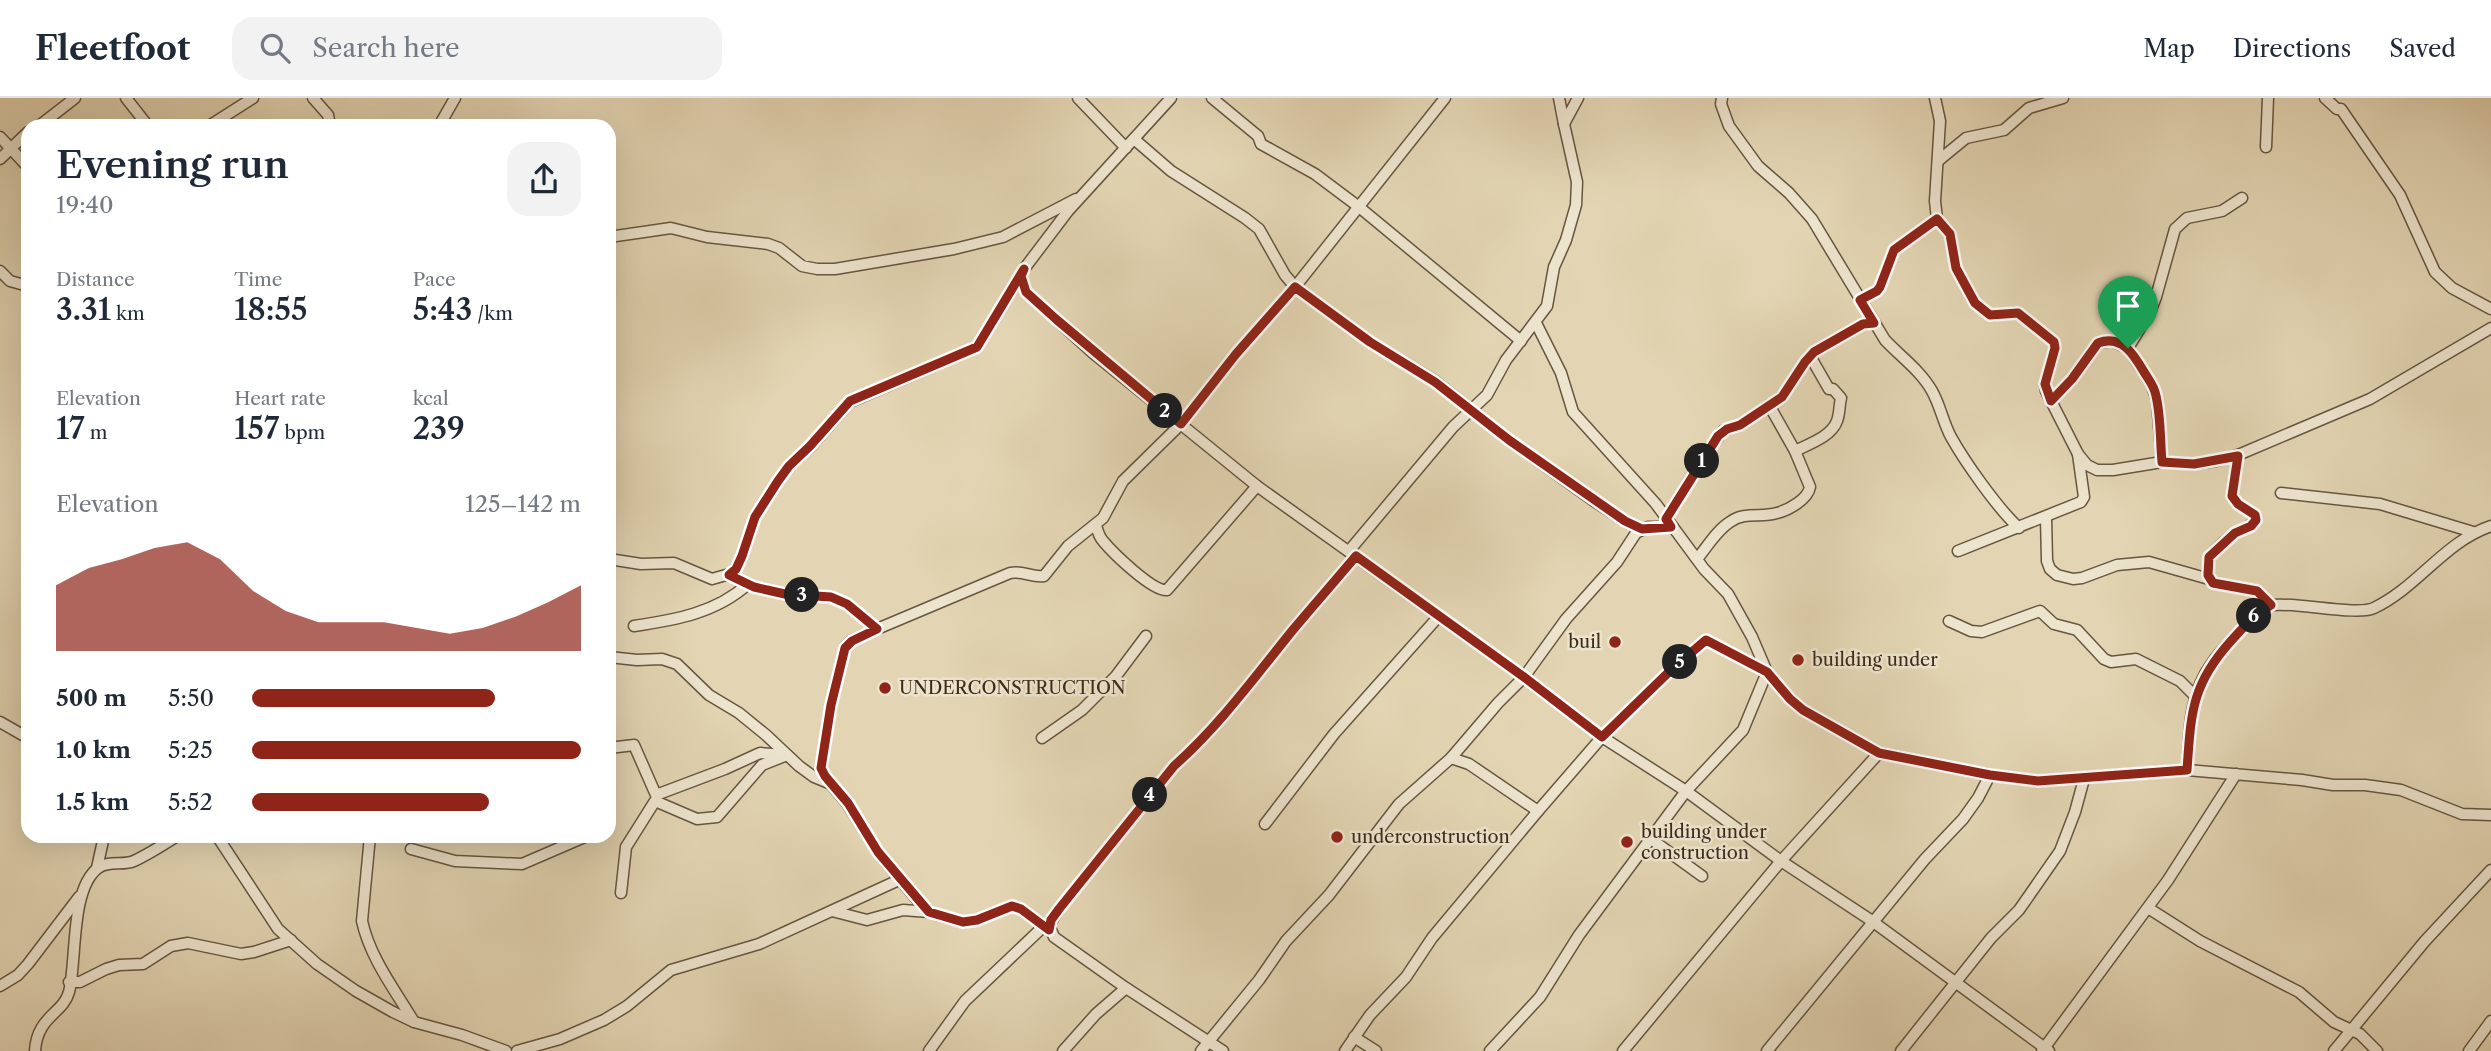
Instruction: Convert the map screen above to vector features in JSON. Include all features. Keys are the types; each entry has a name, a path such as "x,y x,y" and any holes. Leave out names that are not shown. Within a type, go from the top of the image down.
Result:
{"street":[{"path":"48,119 75,98"},
{"path":"126,98 142,119"},
{"path":"220,119 253,98"},
{"path":"313,98 329,119"},
{"path":"443,119 455,98"},
{"path":"1078,98 1126,148"},
{"path":"616,560 641,564 674,562 712,579 729,575 736,569 742,556 755,517 789,466 850,401 977,347 1024,269 1082,196 1171,98"},
{"path":"1212,98 1258,136 1261,144 1315,174 1359,207 1521,341"},
{"path":"929,912 878,852 848,803 825,776 821,763 843,654 848,644 1010,573 1043,576 1068,546 1096,526 1109,511 1123,481 1181,424 1236,354 1295,287 1445,98"},
{"path":"929,1051 965,1002 1047,928 1059,909 1174,766 1194,748 1249,687 1453,427 1487,395 1506,360 1536,323 1549,299 1555,267 1576,205 1577,182 1559,98"},
{"path":"1563,124 1578,98"},
{"path":"1722,98 1721,104 1729,126 1758,166 1789,193 1812,219 1885,340 1912,365 1932,391 1951,437 2006,516 2019,528"},
{"path":"1935,98 1940,121 1935,201 1937,219 1950,234 1956,268 1975,303 1985,313 2018,313 2054,342 2055,348 2045,384 2078,454 2087,465 2096,470 2162,462 2194,464 2238,456 2370,399 2491,328"},
{"path":"1938,161 1966,138 2004,130 2029,108 2063,98"},
{"path":"2266,147 2268,98"},
{"path":"2325,98 2337,109 2341,109 2400,195 2434,272 2452,288 2491,309"},
{"path":"0,137 21,160"},
{"path":"0,159 21,139"},
{"path":"1134,139 1171,171 1259,229 1285,275 1295,287 1370,342 1435,382 1583,493 1642,529"},
{"path":"616,236 662,228 677,229 707,237 768,244 779,248 802,265 817,270 835,269 954,249 1003,237 1082,196"},
{"path":"2128,348 2156,297 2175,229 2187,218 2222,211 2242,198"},
{"path":"1860,300 1880,287 1894,250 1937,219"},
{"path":"1024,269 1021,276 1026,292 1093,353 1256,486 1524,677 1602,737 1872,921 2045,1050 2190,848 2235,775"},
{"path":"0,271 10,281 21,284"},
{"path":"1536,323 1561,373 1573,412 1656,505 1728,594 1752,637 1767,672 1803,710 1879,753 1990,775 2038,781 2187,770 2401,790 2462,814 2491,815"},
{"path":"1201,1051 1286,941 1329,895 1399,804 1451,758 1524,677 1566,619 1617,562 1630,540 1642,529 1669,523 1718,436 1782,397 1810,356 1863,324 1874,323"},
{"path":"2051,401 2072,379 2098,343 2112,341 2128,348 2156,393 2162,462"},
{"path":"1795,451 1827,434 1834,428 1839,416 1841,398 1826,386 1810,356"},
{"path":"1698,559 1731,521 1752,513 1780,513 1806,497 1810,487 1795,451 1769,405"},
{"path":"1958,551 2081,502 2084,497 2078,454"},
{"path":"2209,579 2209,557 2235,533 2251,526 2256,520 2255,515 2238,504 2232,496 2238,456"},
{"path":"1096,526 1103,541 1132,569 1158,589 1167,590 1256,486"},
{"path":"2281,493 2380,504 2473,532"},
{"path":"2046,517 2047,561 2050,569 2057,575 2082,578 2117,565 2149,562 2209,579 2216,584 2257,591 2271,605"},
{"path":"2187,770 2190,720 2202,680 2216,658 2244,625 2271,605 2371,610 2395,595 2454,545 2473,532 2491,526"},
{"path":"729,575 748,584 796,596 817,594 831,597 847,604 877,629"},
{"path":"634,626 704,612 722,600 734,596 748,584"},
{"path":"1949,621 1971,631 1982,632 2040,611 2054,624 2077,630 2104,659 2111,662 2136,659 2180,681 2196,697"},
{"path":"1265,824 1343,724 1439,616"},
{"path":"1042,738 1091,702 1116,676 1146,636"},
{"path":"1345,1051 1406,977 1432,938 1538,811 1602,737 1673,668 1706,640 1767,672"},
{"path":"616,658 662,659 677,664 709,695 739,713 814,777 833,786"},
{"path":"1490,1051 1540,997 1578,935 1686,792 1743,730 1767,672"},
{"path":"0,722 21,734"},
{"path":"616,747 634,745 656,795 760,753 787,755"},
{"path":"1623,1051 1781,861 1879,753"},
{"path":"621,894 626,848 655,801 697,819 717,817 762,765 787,755"},
{"path":"1451,758 1469,764 1538,811"},
{"path":"1767,1051 1872,921 1898,894 1940,841 1963,819 1990,775"},
{"path":"1901,1051 1991,938 2019,910 2060,850 2084,779"},
{"path":"1651,839 1702,876"},
{"path":"0,986 18,975 71,909 97,868 102,843"},
{"path":"97,868 106,864 132,862 165,843"},
{"path":"221,843 278,929 317,964 356,991 414,1022 506,1051"},
{"path":"369,843 362,920 365,933 379,965 414,1022"},
{"path":"411,849 455,861 522,864 571,843"},
{"path":"2334,1051 2424,941 2491,870"},
{"path":"517,1051 593,1026 627,1006 667,972 758,944 901,879"},
{"path":"35,1051 39,1030 67,995 83,888"},
{"path":"832,911 867,920 903,910 929,912 963,922 977,920 1012,906 1021,909 1047,928 1054,937 1126,988 1223,1051"},
{"path":"2148,908 2200,941 2284,983 2334,1022 2370,1042 2377,1051"},
{"path":"69,982 80,982 119,965 142,964 171,946 194,943 241,954 291,940"},
{"path":"1063,1051 1096,1014 1126,988"},
{"path":"2469,1051 2489,1026"},
{"path":"1354,1037 1376,1051"},
{"path":"560,1039 561,1051"}],"place":[{"name":"buil","path":"1615,642"},
{"name":"building under","path":"1798,660"},
{"name":"UNDERCONSTRUCTION","path":"885,688"},
{"name":"underconstruction","path":"1337,837"},
{"name":"building under construction","path":"1627,842"}],"route":[{"path":"1937,219 1950,234 1956,268 1975,303 1990,315 2018,313 2054,342 2055,348 2045,384 2051,401 2072,379 2098,343 2112,341 2128,348 2156,393 2162,462 2194,464 2238,456 2232,496 2238,504 2255,515 2256,520 2251,526 2235,533 2209,557 2208,575 2213,583 2257,591 2271,605 2244,625 2211,664 2202,680 2190,720 2187,770 2038,781 1990,775 1879,753 1803,710 1767,672 1706,640 1602,737 1524,677 1356,556 1249,687 1194,748 1174,766 1127,822 1051,920 1049,930 1021,909 1012,906 977,920 963,922 950,920 925,909 878,852 848,803 821,768 831,705 845,648 852,641 877,629 847,604 831,597 785,594 754,587 729,575 736,569 742,556 755,517 778,481 850,401 977,347 1024,269 1021,276 1026,292 1093,353 1181,424 1236,354 1295,287 1370,342 1435,382 1594,501 1642,529 1671,527 1666,519 1723,431 1740,425 1782,397 1814,352 1863,324 1874,323 1860,300 1877,291 1884,282 1894,250 1937,219"}]}
